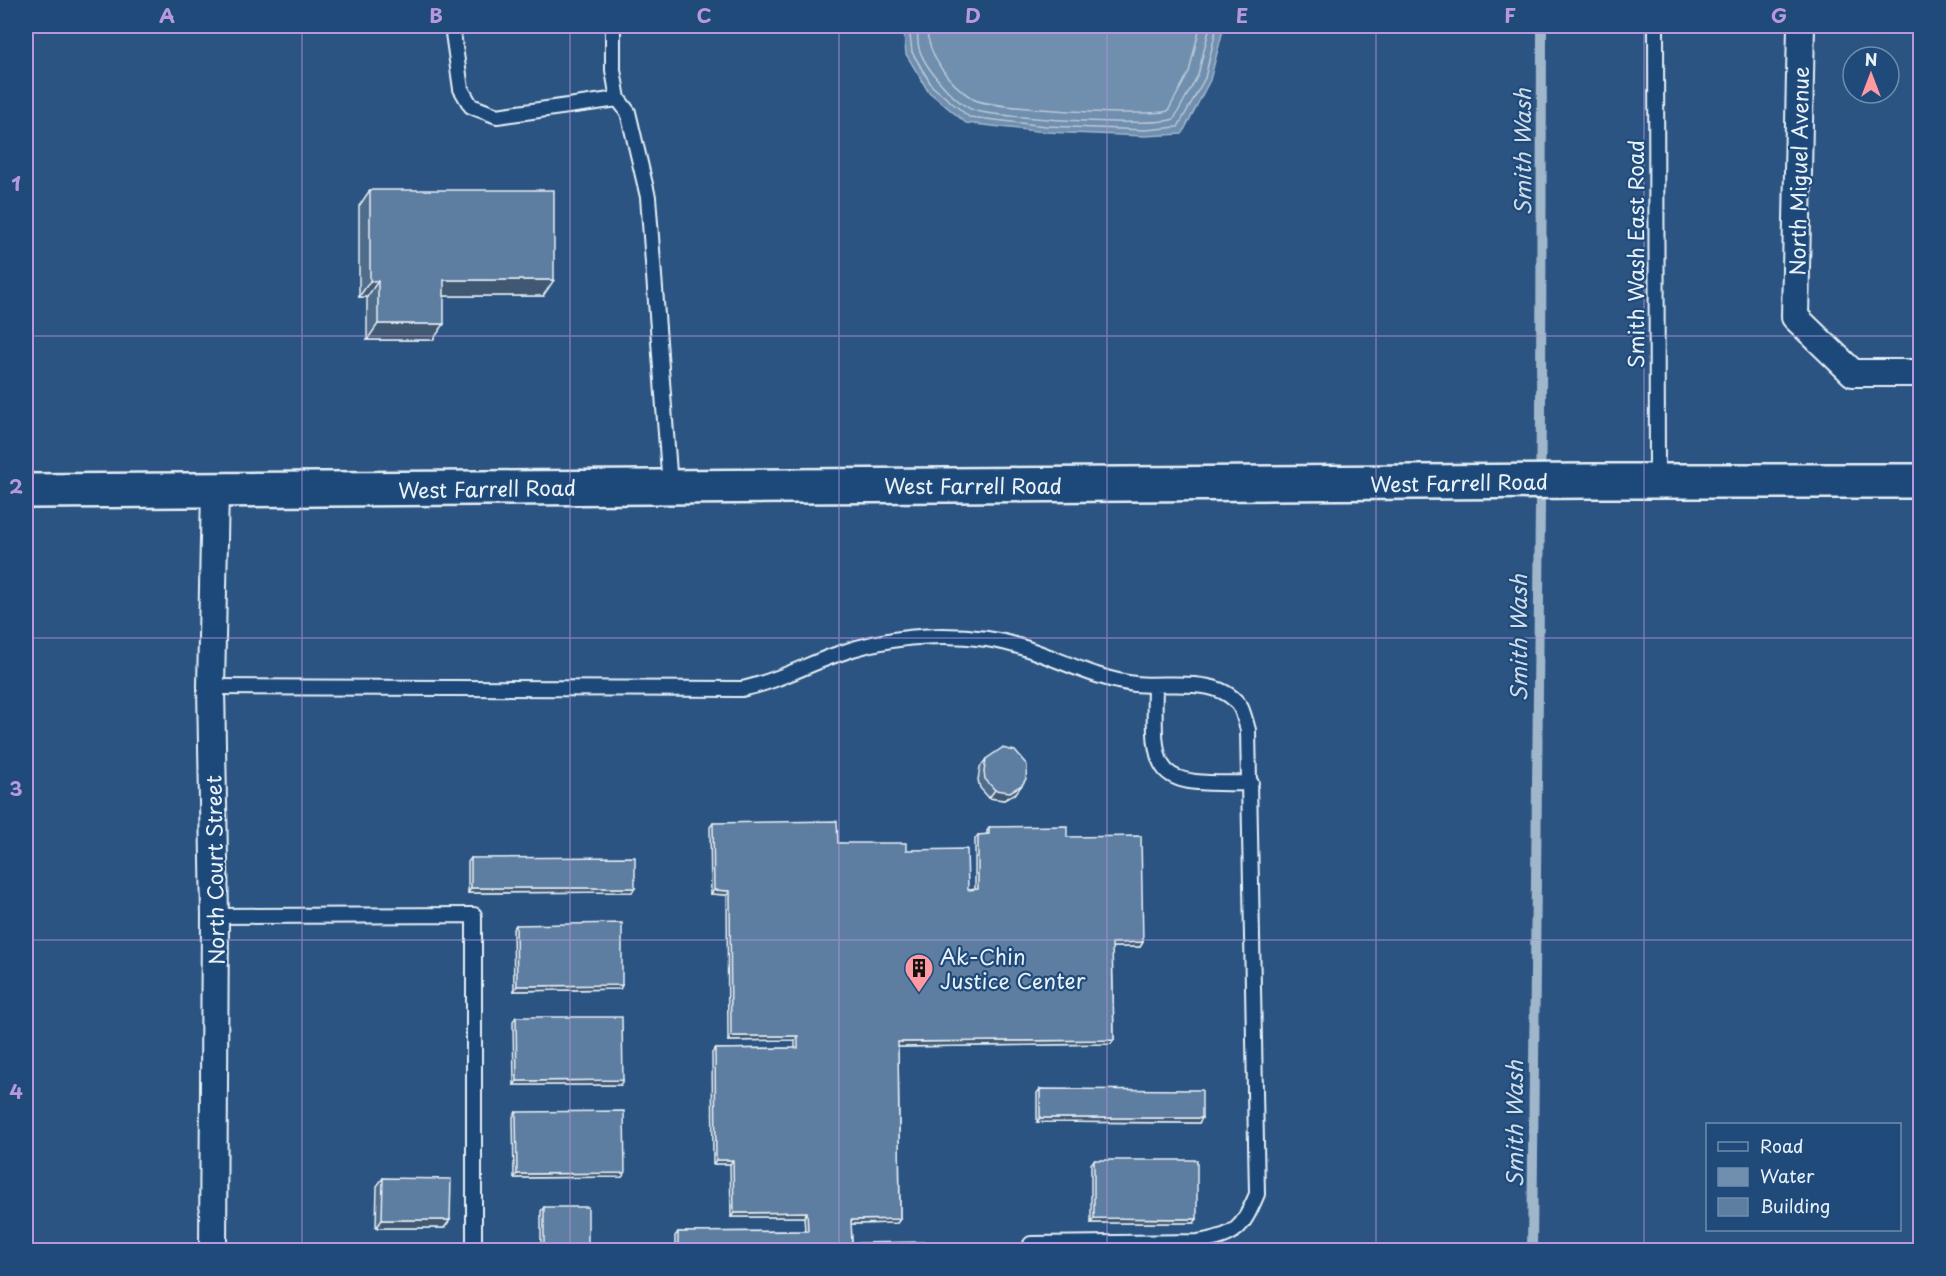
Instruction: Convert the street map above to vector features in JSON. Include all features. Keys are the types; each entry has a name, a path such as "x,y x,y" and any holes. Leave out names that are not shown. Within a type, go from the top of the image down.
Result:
{"street":[{"name":"North Miguel Avenue","path":"1801,26 1795,317 1853,373 1920,373"},
{"name":"West Farrell Road","path":"26,491 1920,481"},
{"name":"North Court Street","path":"213,1251 215,916 211,687 215,490"}],"lane":[{"path":"452,26 461,89 471,106 497,117 618,99"},
{"path":"613,26 613,70 618,99 628,112 648,197 670,486"},
{"name":"Smith Wash East Road","path":"1656,26 1657,482"},
{"path":"211,687 742,688 766,684 836,654 871,644 917,637 987,639 1019,645 1117,681 1213,688 1229,696 1240,708 1248,730 1251,783 1257,1194 1245,1223 1222,1238 1198,1242 1030,1244 1031,1251"},
{"path":"1155,685 1154,745 1156,757 1165,769 1176,779 1197,784 1251,783"},
{"path":"215,916 474,915 474,1251"}],"water":[{"path":"903,26 1224,26 1210,80 1182,134 1145,136 1045,132 966,123 928,91 906,54"}],"building":[{"path":"370,190 554,190 554,280 444,280 444,324 378,324 378,281 370,281"},
{"path":"1002,748 1015,751 1027,765 1026,779 1022,785 1010,792 995,790 985,779 986,759"},
{"name":"Ak-Chin Justice Center","path":"837,821 838,843 906,843 906,850 967,849 968,890 978,889 978,835 989,834 989,827 1067,826 1067,837 1141,836 1143,942 1112,943 1114,1040 898,1042 900,1219 851,1220 852,1243 924,1242 924,1251 678,1251 678,1232 808,1231 807,1212 734,1213 733,1160 716,1160 715,1049 798,1048 798,1036 731,1036 730,891 714,890 713,823"},
{"path":"635,857 635,888 471,888 471,858"},
{"path":"622,923 622,985 517,986 516,925"},
{"path":"516,1017 622,1017 623,1080 517,1081"},
{"path":"1040,1089 1202,1090 1202,1118 1040,1118"},
{"path":"624,1111 625,1173 517,1174 516,1112"},
{"path":"1094,1160 1197,1160 1197,1219 1094,1218"},
{"path":"383,1178 451,1179 450,1220 382,1220"},
{"path":"544,1207 588,1207 588,1246 544,1246"}],"waterway":[{"name":"Smith Wash","path":"1532,1250 1541,413 1542,26"}],"place":[{"name":"Ak-Chin Justice Center","path":"919,994"}]}
